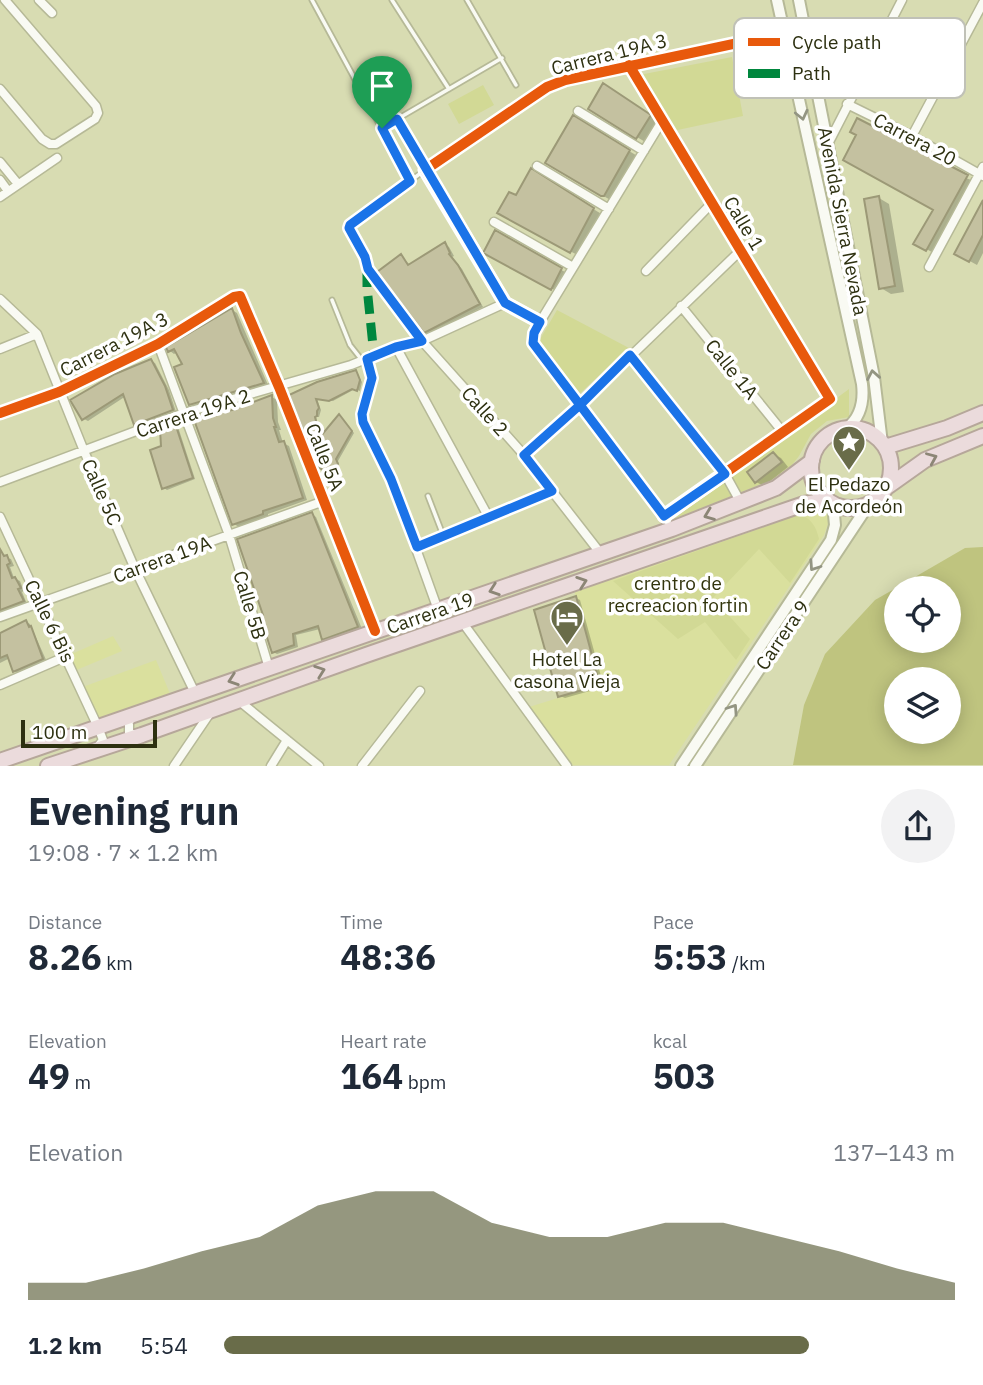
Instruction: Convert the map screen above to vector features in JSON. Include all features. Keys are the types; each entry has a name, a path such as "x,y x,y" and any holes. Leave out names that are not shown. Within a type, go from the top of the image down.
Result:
{"highway":[{"path":"884,444 940,430 983,413"},
{"path":"886,488 891,470 890,458 884,444 863,429 847,428 835,431 824,438 816,449 811,474 815,486 830,502 848,508 869,504 925,460 983,436"},
{"name":"Carrera 19","path":"0,761 673,529 783,484 812,461"},
{"name":"Carrera 19","path":"48,765 142,735 804,504 830,502"}],"main road":[{"name":"Avenida Sierra Nevada","path":"777,0 781,18"},
{"name":"Avenida Sierra Nevada","path":"799,0 803,18"},
{"name":"Avenida Sierra Nevada","path":"798,98 862,384 863,397 859,413 847,428"},
{"name":"Avenida Sierra Nevada","path":"819,98 874,377 884,444"},
{"name":"Carrera 9","path":"681,765 831,540 835,525 830,502"},
{"name":"Carrera 9","path":"695,765 869,504"}],"street":[{"path":"1,92 42,139 50,144 56,144 85,126 95,119 98,113 96,106 5,0"},
{"path":"39,0 52,13"},
{"path":"892,18 902,0"},
{"path":"965,37 983,3"},
{"name":"Carrera 19A 3","path":"425,170 547,87 629,65 734,43"},
{"name":"Calle 1","path":"629,65 830,399 782,432"},
{"path":"828,144 850,98"},
{"path":"912,136 932,98"},
{"name":"Carrera 20","path":"847,104 982,172"},
{"path":"578,111 644,151"},
{"path":"663,121 540,322 534,333 533,343 673,529"},
{"path":"0,180 4,194 57,158"},
{"path":"0,162 18,184"},
{"path":"537,166 608,209"},
{"path":"425,170 505,303 540,322"},
{"path":"929,267 982,172"},
{"path":"646,271 712,203"},
{"path":"494,222 573,267"},
{"path":"524,455 580,405 740,251"},
{"name":"Calle 2","path":"368,269 422,341 524,455 601,554"},
{"name":"Carrera 19A 3","path":"0,413 59,392 158,344 234,297 240,296"},
{"name":"Calle 5A","path":"240,296 279,387 375,631"},
{"name":"Calle 5C","path":"0,299 37,334 83,451 135,569 195,693"},
{"name":"Carrera 19A 2","path":"0,482 184,413 279,387 365,360 396,347 422,341 505,303"},
{"name":"Calle 1A","path":"681,306 782,432"},
{"path":"0,349 37,334"},
{"name":"Calle 5B","path":"158,344 229,535 269,668"},
{"path":"396,347 488,516"},
{"path":"630,355 725,474 741,503"},
{"path":"365,360 372,378 362,414 363,422 391,479 438,610"},
{"path":"664,516 782,432"},
{"path":"417,547 552,491"},
{"name":"Carrera 19A","path":"0,617 324,501"},
{"name":"Calle 6 Bis","path":"0,517 98,727"},
{"path":"463,623 567,765"},
{"path":"0,685 67,656"},
{"path":"362,765 420,691"},
{"path":"238,700 320,765"},
{"path":"174,765 213,709"},
{"path":"133,715 129,722 129,733 142,735"},
{"path":"94,750 103,740 98,727"},
{"path":"271,765 287,740"}],"lane":[{"path":"312,0 410,181"},
{"path":"392,0 449,89"},
{"path":"467,0 516,85"},
{"path":"382,128 502,58"},
{"path":"397,119 425,170"},
{"name":"Carrera 19A 3","path":"368,269 350,225 425,170"},
{"path":"331,300 350,345 365,360"},
{"path":"428,496 443,536"}],"shaded area":[{"path":"827,506 828,524 824,535 669,765 573,765 529,707 600,685 574,590 805,509"},
{"path":"983,547 983,765 793,765 804,705 825,654 875,600 884,595 884,653 961,653 961,576 917,576 965,548"},
{"path":"113,636 122,651 74,671 67,656"},
{"path":"156,660 173,701 98,727 80,688"}],"green space":[{"path":"732,57 734,98 740,98 743,116 673,131 639,75"},
{"path":"483,85 494,105 459,124 448,104"},
{"path":"557,310 629,348 578,395 539,341"},
{"path":"849,389 849,417 827,421 811,434 784,475 672,520"},
{"name":"crentro de recreacion fortin","path":"800,514 813,524 819,539 790,583 759,549 713,598 750,639 736,660 705,622 678,639 613,581"}],"building":[{"path":"603,83 651,115 636,139 588,109"},
{"path":"573,115 630,150 604,196 545,163"},
{"path":"857,118 968,175 926,251 913,244 933,210 843,160 856,135 850,132"},
{"path":"531,168 594,208 570,253 497,213 509,192 516,195"},
{"path":"879,196 895,286 879,289 864,199"},
{"path":"983,200 983,235 969,262 954,254"},
{"path":"495,230 562,268 551,290 483,253"},
{"path":"445,242 449,254 480,304 424,333 377,272 401,254 408,265"},
{"path":"232,308 264,383 189,405 174,367 182,364 174,349 168,352 166,347"},
{"path":"151,359 165,386 173,410 134,425 123,394 82,420 70,400 115,374"},
{"path":"356,370 360,380 357,391 352,389 329,401 316,399 319,408 315,417 320,437 339,414 352,431 336,459 338,464 327,473 317,466 318,460 314,458 289,395 317,382"},
{"path":"272,395 274,427 279,442 284,441 303,498 232,525 193,417 232,410"},
{"path":"175,423 193,478 162,489 150,450 161,446 160,429"},
{"path":"773,452 782,462 755,483 747,472"},
{"path":"312,512 358,627 322,640 318,626 293,634 294,645 272,653 260,616 263,615 237,539"},
{"path":"0,549 4,556 7,555 10,563 7,565 12,578 15,577 21,588 18,589 24,601 0,610"},
{"name":"Hotel La casona Vieja","path":"576,596 600,685 558,697 534,610"},
{"path":"26,620 29,627 31,626 43,659 13,672 7,655 0,658 0,633"}],"marked path":[{"path":"367,269 374,356"}],"cycle path":[{"path":"540,322 505,303 425,170 547,87 565,80 734,44"},
{"path":"629,65 830,399 664,516"},
{"path":"0,413 59,392 158,344 234,297 240,296 279,387 375,631"}],"place":[{"name":"El Pedazo de Acordeón","path":"849,472"},
{"name":"Hotel La casona Vieja","path":"567,647"}],"route":[{"path":"382,128 397,119 505,303 540,322 534,333 533,343 580,405 630,355 725,474 664,516 580,405 524,455 552,491 417,547 391,479 363,422 362,414 372,378 367,359 396,347 422,341 368,269 365,257 349,228 410,181 382,128"}]}
